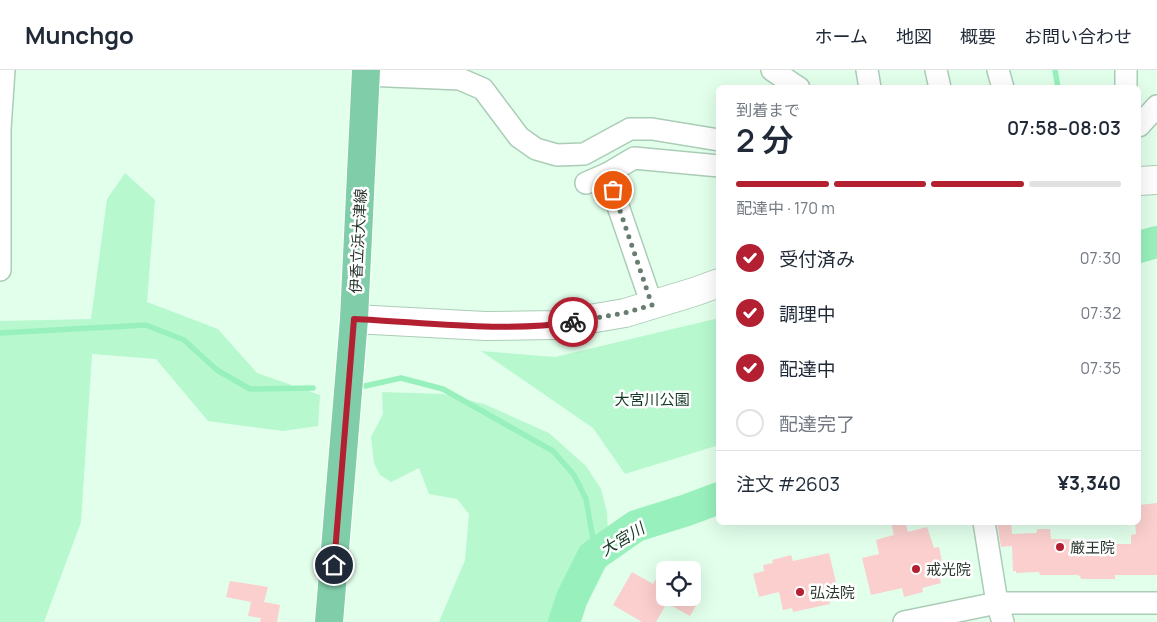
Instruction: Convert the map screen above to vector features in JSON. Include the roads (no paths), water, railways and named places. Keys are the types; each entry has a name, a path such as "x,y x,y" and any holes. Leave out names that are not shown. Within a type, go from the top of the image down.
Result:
{"main road":[{"name":"伊香立浜大津線","path":"329,622 354,319 366,72"}],"street":[{"path":"0,270 0,129 4,70"},
{"path":"772,70 794,85"},
{"path":"867,70 870,85"},
{"path":"936,70 939,85"},
{"path":"998,70 1002,85"},
{"path":"1126,70 1126,85"},
{"path":"366,72 460,79 468,82 484,89 519,137 536,149 557,155 584,154 630,129 652,129 716,140"},
{"path":"1141,124 1157,106"},
{"path":"586,184 634,158 716,166"},
{"path":"607,174 652,305"},
{"path":"1141,181 1157,180"},
{"path":"354,319 485,326 554,325 624,313 716,284"},
{"path":"985,525 1000,612"},
{"path":"904,622 1000,612 1157,603"}],"waterway":[{"path":"1055,70 1058,85"},
{"name":"大宮川","path":"1141,246 1157,242"},
{"path":"0,333 146,325 184,340 217,370 250,389 313,388"},
{"path":"365,386 401,378 443,389 553,451 574,475 586,499 593,539 600,551"},
{"name":"大宮川","path":"564,622 572,598 593,556 636,526 716,499"}],"place":[{"name":"厳王院","path":"1060,547"},
{"name":"戒光院","path":"916,569"},
{"name":"弘法院","path":"800,592"}],"park label":[{"name":"大宮川公園","path":"652,399"}]}
